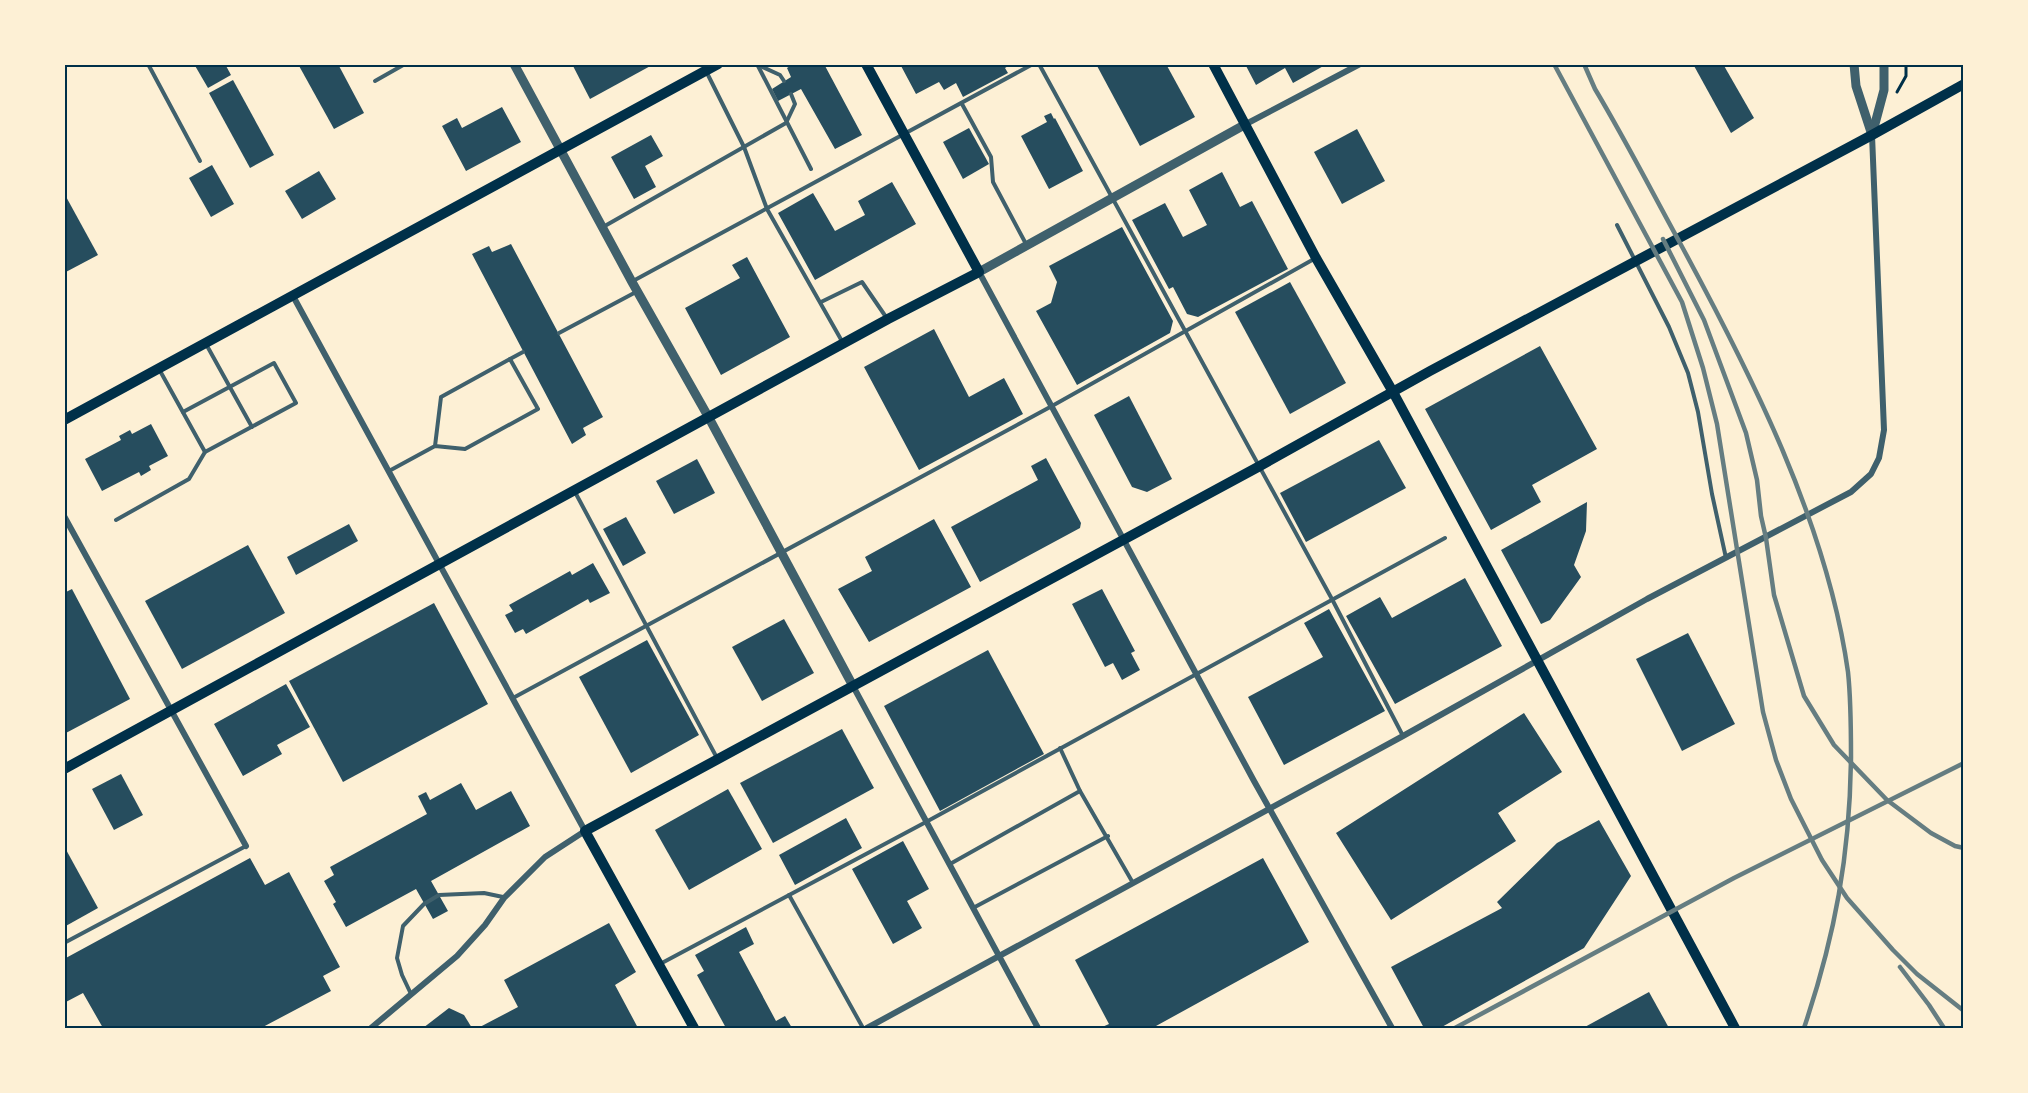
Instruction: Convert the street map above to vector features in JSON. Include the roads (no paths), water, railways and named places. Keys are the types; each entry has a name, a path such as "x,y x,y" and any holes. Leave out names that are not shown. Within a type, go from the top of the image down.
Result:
{"main road":[{"path":"64,420 718,64"},
{"path":"64,769 888,319 979,272 866,64"},
{"path":"1213,64 1316,258 1393,392 1735,1029"},
{"path":"694,1029 585,831 1258,467 1430,371 1964,84"}],"street":[{"path":"514,64 1038,1029"},
{"path":"1360,64 1112,197 979,272 1269,808 1392,1029"},
{"path":"865,1029 1647,599 1808,516 1862,484 1871,474 1879,458 1884,430 1872,135 1856,86 1854,64"},
{"path":"1872,135 1884,90 1884,64"},
{"path":"293,296 585,831 545,857 504,898 485,925 457,956 371,1029"},
{"path":"64,516 246,846"}],"lane":[{"path":"148,64 200,161"},
{"path":"375,81 405,64"},
{"path":"632,282 1033,64"},
{"path":"1039,64 1333,601 1403,735"},
{"path":"758,65 780,75 784,81"},
{"path":"758,65 811,169"},
{"path":"706,71 744,147 767,209 843,344"},
{"path":"602,228 786,123 795,104 791,94"},
{"path":"962,104 991,157 993,182 1027,245"},
{"path":"1617,225 1669,327 1688,373 1698,412 1726,558"},
{"path":"513,699 1052,406 1316,258"},
{"path":"820,302 862,282 888,319"},
{"path":"559,333 637,291"},
{"path":"206,343 252,427"},
{"path":"435,446 441,397 524,352"},
{"path":"389,471 435,446 465,449 538,409 510,359"},
{"path":"116,520 189,479 205,452 296,403 274,363 183,412"},
{"path":"159,368 205,452"},
{"path":"574,491 717,759"},
{"path":"660,965 926,822 1197,672 1333,601 1445,538"},
{"path":"1059,748 1080,791 1133,883"},
{"path":"950,864 1080,791"},
{"path":"973,908 1108,836"},
{"path":"64,943 246,846"},
{"path":"411,995 397,958 403,926 424,904 439,895 484,893 504,898"},
{"path":"789,895 865,1029"}],"railway":[{"path":"1554,64 1682,302 1703,368 1717,424 1763,712 1776,760 1791,799 1822,860 1847,898 1917,974 1964,1011"},
{"path":"1584,64 1595,89 1707,293 1759,397 1804,505 1838,616 1848,672 1850,704 1851,757 1848,828 1832,928 1804,1028"},
{"path":"1663,239 1704,320 1746,433 1757,480 1774,595 1804,696 1834,745 1887,800 1931,833 1955,846 1964,848"},
{"path":"1455,1028 1734,878 1964,763"},
{"path":"1900,967 1944,1028"}]}
